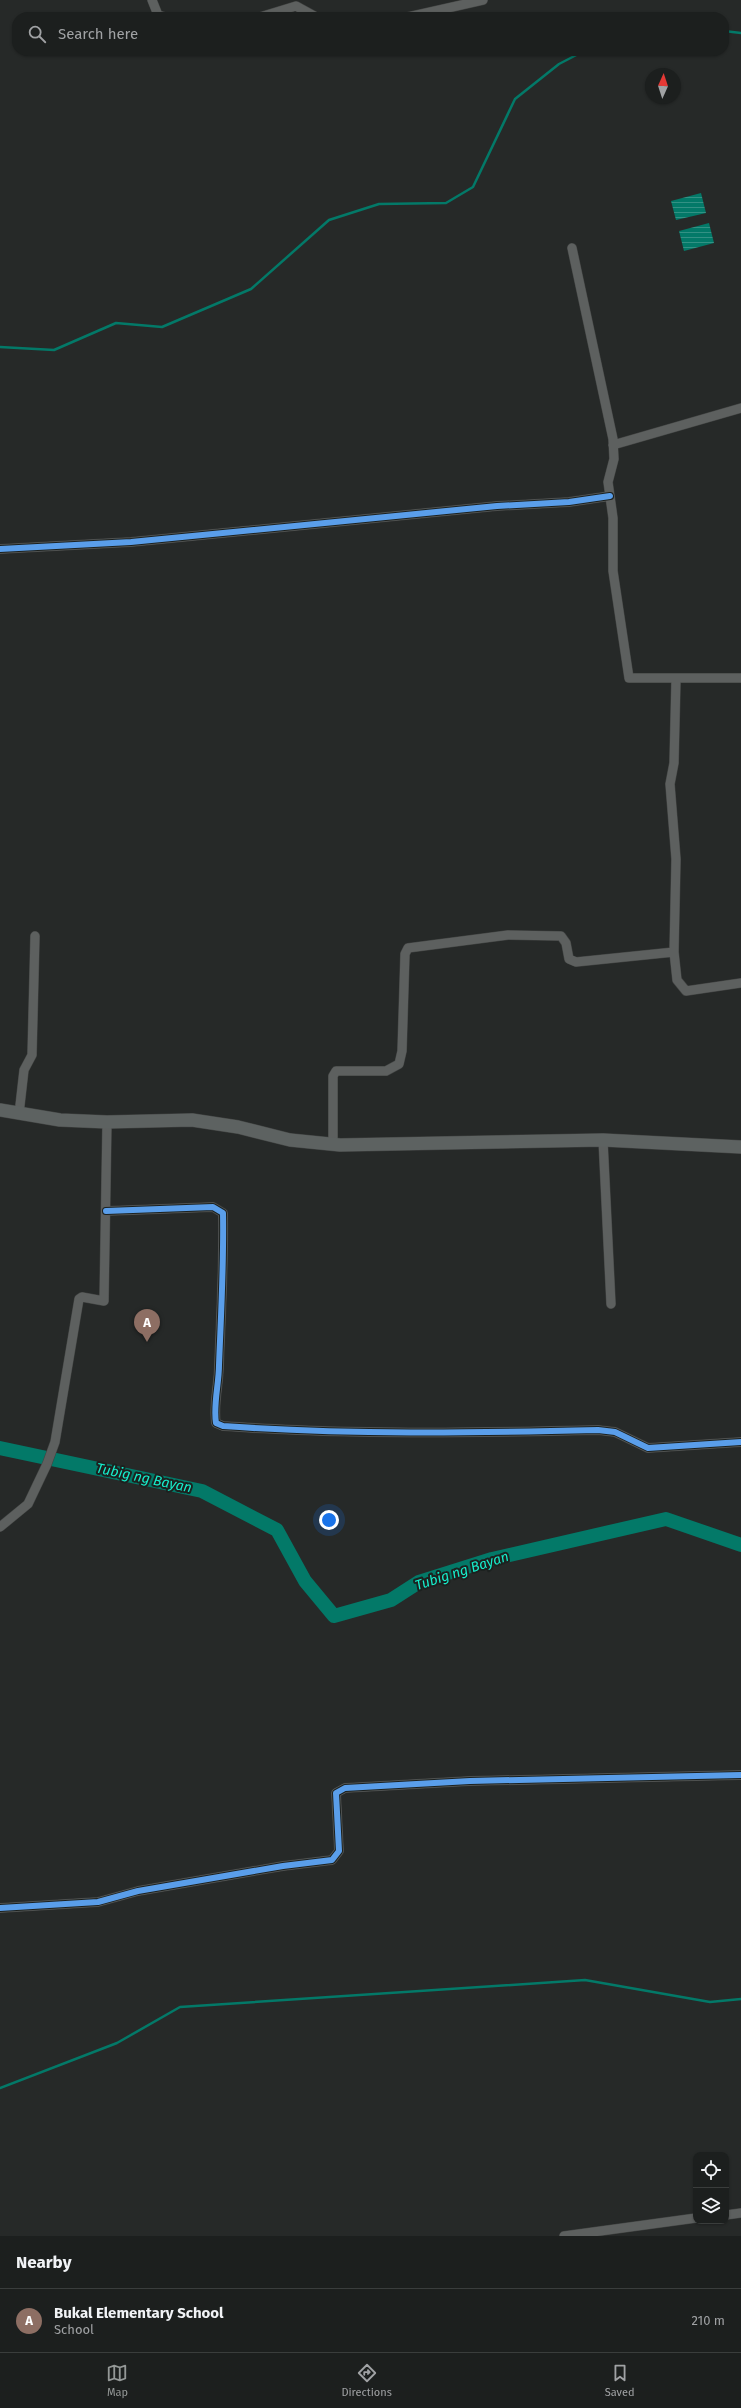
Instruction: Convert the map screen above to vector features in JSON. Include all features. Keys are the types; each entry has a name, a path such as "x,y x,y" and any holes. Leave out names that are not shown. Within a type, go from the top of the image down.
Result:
{"main road":[{"path":"0,1110 60,1120 107,1122 192,1120 238,1127 290,1140 333,1145 603,1140 741,1147"}],"street":[{"path":"152,0 157,12"},
{"path":"430,12 483,0"},
{"path":"276,12 296,6 307,12"},
{"path":"572,248 613,446 614,459 608,482 613,518 613,571 629,678 741,678"},
{"path":"613,446 741,408"},
{"path":"0,549 131,542 497,506 569,502 610,496"},
{"path":"676,679 674,763 670,784 676,859 674,952 677,980 686,990 741,983"},
{"path":"333,1145 333,1076 336,1071 386,1071 399,1064 402,1051 405,954 408,948 508,935 561,936 566,943 569,959 576,962 674,952"},
{"path":"19,1114 24,1070 32,1055 35,936"},
{"path":"0,1527 28,1504 47,1464 54,1442 78,1299 82,1298 104,1301 107,1122"},
{"path":"603,1140 611,1304"},
{"path":"106,1211 213,1207 223,1213 221,1324 215,1416 216,1423 223,1426 296,1431 438,1434 598,1430 616,1432 648,1448 741,1442"},
{"path":"0,1908 98,1902 138,1891 283,1866 332,1860 339,1851 336,1793 345,1788 470,1781 741,1775"},
{"path":"729,2215 741,2213"},
{"path":"564,2236 693,2218"}],"shaded area":[{"path":"701,193 706,213 676,220 671,201"},
{"path":"709,223 714,243 684,251 679,231"}],"waterway":[{"path":"729,32 741,33"},
{"path":"0,347 54,350 116,323 162,327 251,289 329,220 379,204 446,203 473,187 515,99 559,64 574,56"},
{"name":"Tubig ng Bayan","path":"0,1448 202,1491 277,1530 305,1581 334,1616 391,1600 419,1582 492,1559 666,1519 741,1545"},
{"path":"0,2088 117,2043 180,2007 585,1980 710,2002 741,1999"}],"cycle path":[{"path":"0,549 131,542 497,506 569,502 610,496"},
{"path":"106,1211 213,1207 223,1213 219,1372 215,1409 216,1423 223,1426 364,1432 598,1430 615,1432 648,1448 741,1442"},
{"path":"0,1908 98,1902 138,1891 283,1866 332,1860 339,1851 336,1793 345,1788 470,1781 741,1775"}],"place":[{"name":"Bukal Elementary School","path":"147,1342"}]}
